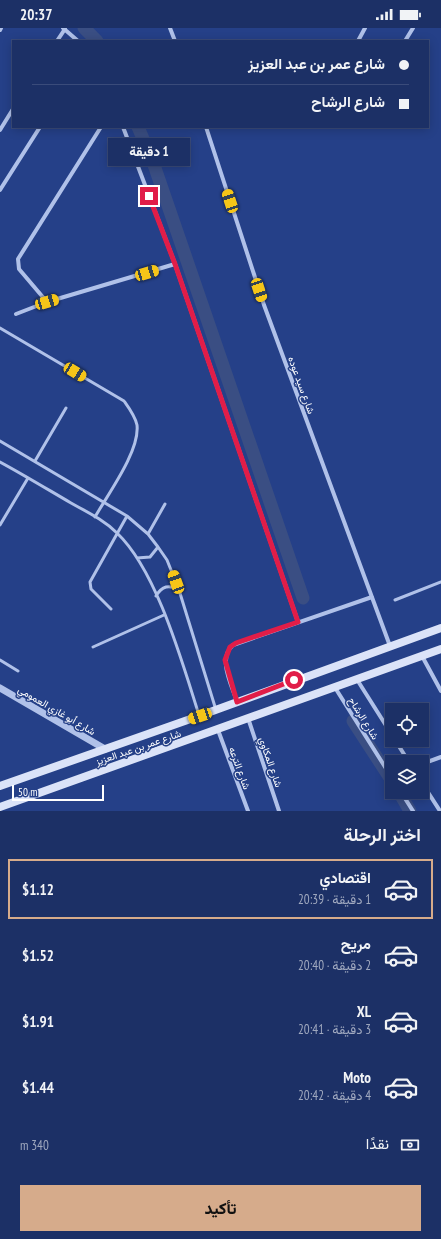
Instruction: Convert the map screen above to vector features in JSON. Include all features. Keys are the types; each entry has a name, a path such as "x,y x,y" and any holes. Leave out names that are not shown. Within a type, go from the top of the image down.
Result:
{"main road":[{"name":"شارع عمر بن عبد العزيز","path":"0,786 200,716 441,628"},
{"name":"شارع عمر بن عبد العزيز","path":"0,807 218,730 356,678 441,649"}],"street":[{"path":"170,28 175,40"},
{"path":"359,40 365,28"},
{"path":"406,40 413,28"},
{"path":"58,40 64,29 77,40"},
{"path":"0,130 12,111"},
{"path":"0,190 39,128"},
{"path":"47,302 19,269 18,259 100,128"},
{"path":"123,128 175,264 298,622"},
{"name":"شارع سيد عوده","path":"206,128 264,305 390,647"},
{"path":"16,314 47,302 175,264"},
{"path":"237,702 225,660 230,647 236,643 372,597"},
{"path":"422,655 441,691"},
{"name":"شارع الرشاح","path":"356,678 385,724"},
{"name":"شارع الرشاح","path":"334,686 385,766"},
{"name":"شارع أبو غازي العمومي","path":"0,688 105,749"},
{"name":"شارع المكاوي","path":"248,718 279,811"},
{"name":"شارع الترعه","path":"218,730 248,811"},
{"path":"429,761 441,757"},
{"path":"429,794 440,811"},
{"path":"405,799 413,811"}],"lane":[{"path":"0,328 124,401 132,412 137,424 137,438 133,450 95,517"},
{"path":"35,461 66,408"},
{"path":"0,441 127,516 148,534 167,560 179,590 216,710"},
{"path":"0,462 95,517 117,533 137,558 156,596 179,652 200,716"},
{"path":"0,525 28,478"},
{"path":"148,534 165,504"},
{"path":"111,609 91,589 90,582 127,516"},
{"path":"137,558 150,556 158,547"},
{"path":"395,600 441,582"},
{"path":"156,596 160,590 166,587 173,586 179,590"},
{"path":"93,646 164,615"},
{"path":"0,660 18,671"}],"waterway":[{"path":"84,28 96,40"},
{"path":"138,128 153,162 303,598"},
{"path":"353,721 385,770"},
{"path":"403,799 410,811"}],"route":[{"path":"149,196 175,264 298,622 236,643 230,647 225,660 237,702 294,680"}]}
